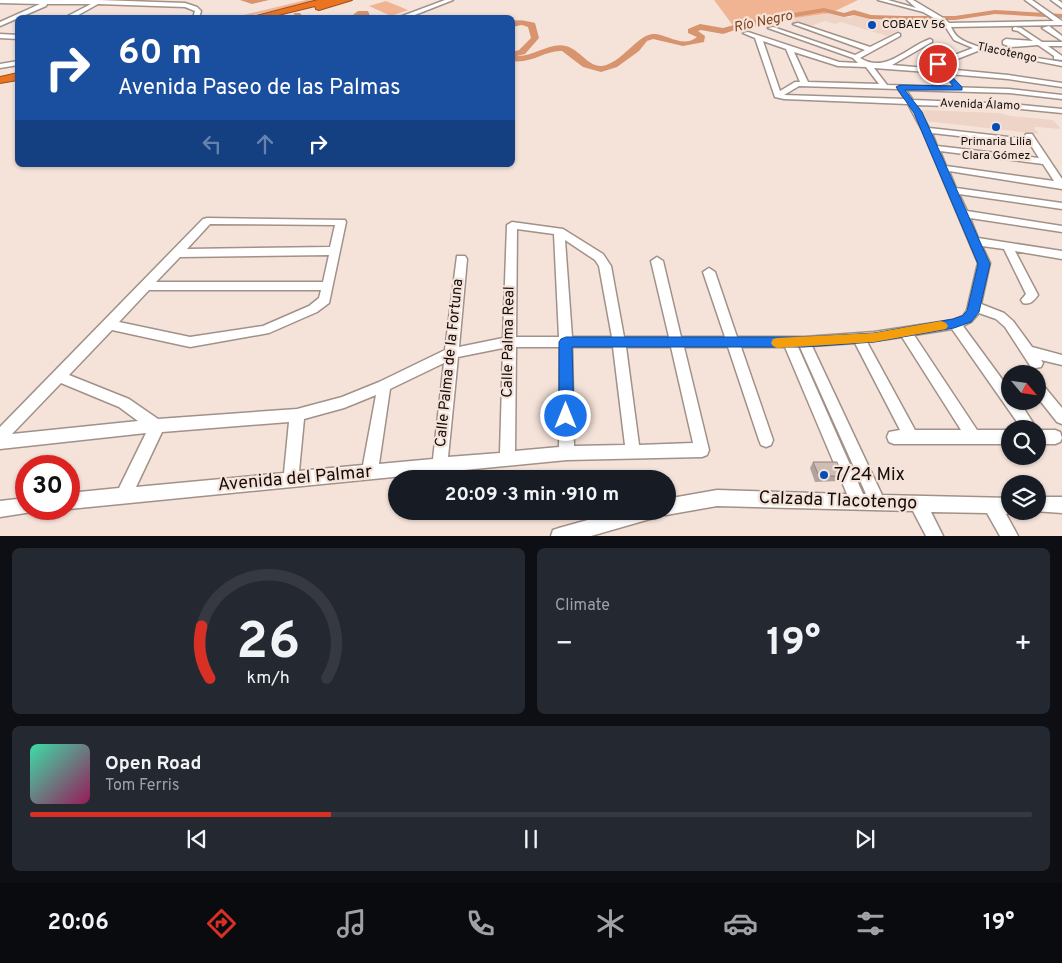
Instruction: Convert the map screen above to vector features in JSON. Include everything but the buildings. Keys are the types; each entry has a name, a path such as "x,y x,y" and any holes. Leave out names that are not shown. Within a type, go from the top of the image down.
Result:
{"highway":[{"path":"265,15 330,0"},
{"path":"285,15 348,0"},
{"path":"0,74 15,71"},
{"path":"0,80 15,77"}],"street":[{"path":"881,0 926,12"},
{"name":"Tlacotengo","path":"910,0 948,25 956,39 980,48 1062,64"},
{"path":"1028,0 1061,23"},
{"path":"1054,0 1062,6"},
{"path":"408,15 445,1"},
{"path":"0,2 46,4 97,3 179,7 188,9 191,15"},
{"path":"72,15 97,3"},
{"path":"21,15 46,4"},
{"path":"1046,13 1062,12"},
{"path":"0,24 15,17"},
{"path":"948,25 1061,23"},
{"path":"796,24 870,49"},
{"path":"771,28 856,57 867,64 885,87"},
{"path":"1049,28 1045,28 1062,39"},
{"path":"1015,29 1019,29 1061,58 1056,58"},
{"path":"997,32 1012,43 1062,44"},
{"path":"746,33 838,64 867,64 902,71 943,72 1062,85"},
{"path":"856,57 898,35"},
{"path":"0,36 15,37"},
{"path":"758,37 778,95 798,84 885,87 900,87 913,84 960,89 1009,91 1061,98"},
{"path":"884,66 930,41"},
{"path":"1009,54 1012,43"},
{"path":"842,52 857,44"},
{"path":"789,47 805,84"},
{"path":"975,105 943,72 938,64 980,48"},
{"path":"0,65 15,62"},
{"path":"1051,83 1061,98"},
{"path":"0,442 194,422 297,415 344,402 384,386 452,353 510,342 733,344 859,339 954,324 967,319 973,312 984,264 926,130 911,102 900,87"},
{"name":"Avenida Álamo","path":"778,95 1011,106 1062,111"},
{"path":"926,130 1030,138 1062,185"},
{"path":"934,148 1046,162"},
{"path":"944,168 1062,185"},
{"path":"953,190 1062,206"},
{"path":"963,214 1062,229"},
{"path":"0,437 60,377 207,222 341,222 325,300 313,309 265,330 190,342 109,326"},
{"name":"Calle Palma Real","path":"507,459 512,225 559,231"},
{"path":"559,231 566,342 567,454"},
{"path":"559,231 599,257 605,266 619,343 633,452"},
{"path":"975,242 1061,256"},
{"path":"1008,247 1032,296 1027,300"},
{"path":"176,253 335,252"},
{"name":"Calle Palma de la Fortuna","path":"440,466 461,259"},
{"path":"657,261 678,343"},
{"path":"709,272 766,440"},
{"path":"145,286 328,286"},
{"path":"974,306 1000,316 1009,324 1034,358 1062,360"},
{"path":"954,324 1001,389"},
{"path":"905,332 974,437"},
{"path":"859,339 911,436"},
{"path":"797,342 858,502"},
{"path":"797,342 878,502"},
{"name":"Avenida del Palmar","path":"80,500 567,454 702,450 678,343"},
{"path":"60,377 124,403 157,427"},
{"path":"370,472 384,386"},
{"path":"1046,399 1062,418"},
{"path":"291,480 297,415"},
{"path":"124,494 157,427"},
{"path":"894,437 1001,437"},
{"path":"1046,437 1054,437"},
{"name":"Calzada Tlacotengo","path":"676,505 717,498 1001,506"},
{"path":"918,504 935,536"},
{"path":"1046,506 1062,505"},
{"path":"992,506 1010,536"},
{"path":"1,510 15,508"},
{"path":"559,536 617,520"}],"shaded area":[{"path":"306,0 323,0 253,15 244,15"},
{"path":"714,0 858,0 831,13 781,20 737,31"},
{"path":"386,1 408,10 389,15 369,6"},
{"path":"831,13 849,18 856,14 903,28 887,36 841,22 835,24 825,21 810,26 781,20"},
{"name":"Primaria Lilia Clara Gómez","path":"920,110 999,113 1010,116 1053,120 1061,129 1034,128 1039,134 925,121"}],"waterway":[{"name":"Río Negro","path":"244,0 252,2 265,0"},
{"name":"Río Negro","path":"515,59 527,59 552,49 564,48 587,65 601,69 613,65 636,50 644,39 654,36 666,41 683,44 701,40 701,36 691,31 700,27 723,31 752,22 824,10 844,15 854,12 870,17 903,18 955,18 995,12 1062,16"},
{"name":"Río Negro","path":"358,15 361,13 365,13 366,15"},
{"name":"Río Negro","path":"515,23 522,22 532,25 535,38 522,52 515,54"}],"slow traffic":[{"path":"777,343 874,338 941,326"}],"place":[{"name":"COBAEV 56","path":"872,25"},
{"name":"Primaria Lilia Clara Gómez","path":"996,127"},
{"name":"7/24 Mix","path":"824,475"}],"route":[{"path":"566,416 566,342 733,344 874,338 954,324 967,319 973,312 984,264 944,168 918,112 900,87 960,89 938,64"}]}
